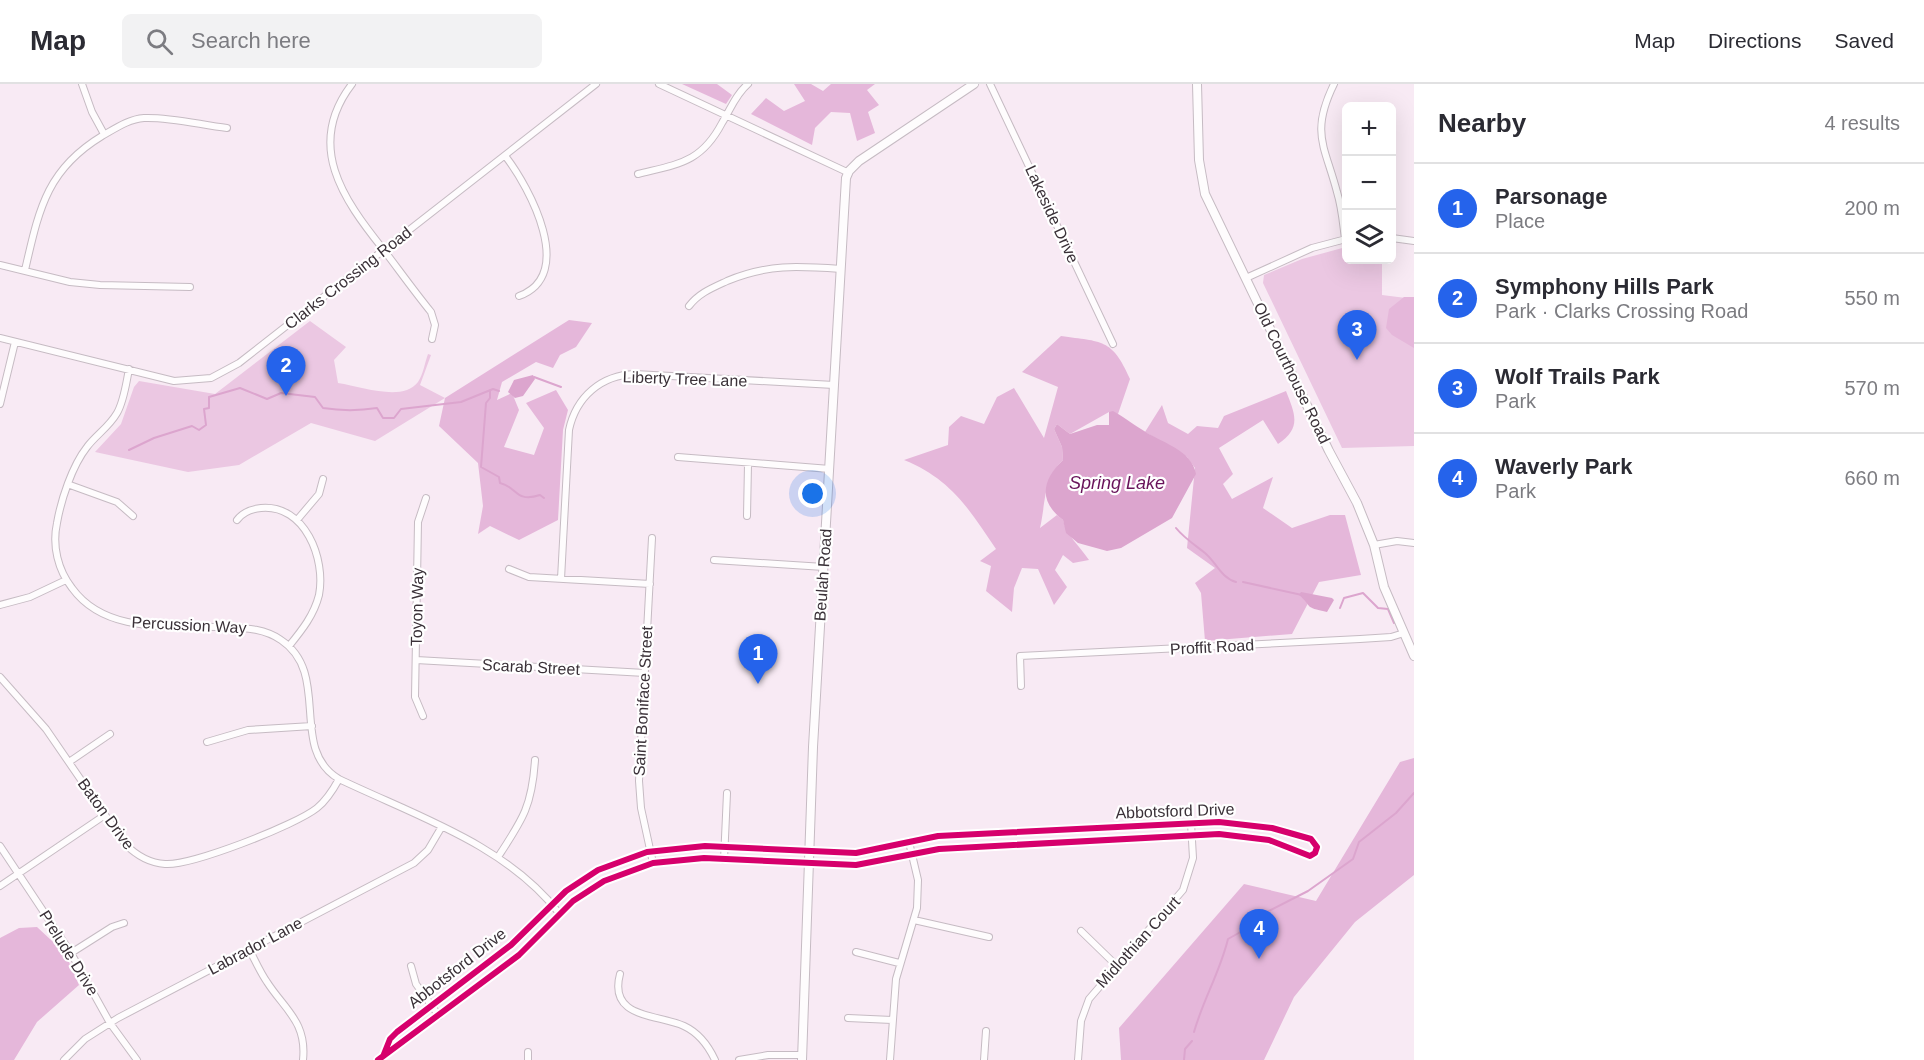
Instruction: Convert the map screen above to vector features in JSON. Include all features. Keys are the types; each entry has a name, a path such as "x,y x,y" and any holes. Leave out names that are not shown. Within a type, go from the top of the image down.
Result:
{"main road":[{"path":"847,172 863,158 974,84"},
{"name":"Old Courthouse Road","path":"1197,84 1201,180 1208,201 1329,451 1357,503 1374,545 1384,587 1414,656"},
{"name":"Beulah Road","path":"802,1058 824,567 847,172"}],"street":[{"path":"82,84 92,112 104,135"},
{"path":"352,84 339,105 333,128 330,153 333,172 354,214 431,312 435,325 432,339"},
{"name":"Clarks Crossing Road","path":"0,338 186,381 204,379 226,371 327,296 596,84"},
{"path":"659,84 847,172"},
{"path":"638,174 675,166 689,160 707,144 748,84"},
{"name":"Lakeside Drive","path":"990,84 1113,344"},
{"path":"1334,84 1323,110 1321,135 1324,157 1342,214"},
{"path":"25,270 39,211 50,186 75,154 125,123 144,118 227,128"},
{"path":"506,157 534,200 545,246 540,279 532,289 519,296"},
{"path":"1396,239 1414,241"},
{"path":"1246,278 1312,248 1342,240"},
{"path":"0,265 70,282 190,287"},
{"path":"689,306 708,289 766,268 795,266 841,268"},
{"path":"0,404 15,342"},
{"name":"Percussion Way","path":"129,369 118,412 86,449 58,515 55,538 58,561 66,580 83,602 113,620 139,624 253,629 272,634 289,646 300,659 308,677 314,745 320,761 339,779 498,857 520,872 559,913"},
{"name":"Liberty Tree Lane","path":"561,579 569,430 580,401 594,387 612,377 631,374 834,385"},
{"path":"678,457 830,469"},
{"path":"747,516 748,464"},
{"path":"297,520 319,494 323,479"},
{"path":"70,485 117,502 133,516"},
{"name":"Toyon Way","path":"423,716 415,697 418,522 426,498"},
{"path":"237,520 249,510 266,508 283,511 297,520 315,550 320,584 310,618 289,646"},
{"name":"Saint Boniface Street","path":"652,538 639,792 653,863"},
{"path":"1374,545 1397,541 1414,543"},
{"path":"714,560 824,567"},
{"path":"509,568 523,576 650,584"},
{"path":"0,605 30,597 66,580"},
{"name":"Proffit Road","path":"1021,686 1020,656 1360,639 1391,637 1404,633"},
{"name":"Scarab Street","path":"416,660 645,673"},
{"name":"Baton Drive","path":"0,677 33,712 125,844 140,856 157,863 178,864 307,815 325,800 339,779"},
{"path":"207,742 248,730 312,726"},
{"path":"69,762 110,734"},
{"path":"498,857 527,810 533,789 535,760"},
{"path":"724,860 727,793"},
{"path":"0,886 105,816"},
{"name":"Abbotsford Drive","path":"1191,823 1254,825 1311,839 1317,847 1310,856 1286,845 1252,837 1192,835 939,849 862,865 687,859 653,863 604,881 559,913 519,955 402,1044 384,1054 390,1039 397,1032 511,945 551,903 598,870 650,851 686,846 867,852 938,836 1191,823"},
{"name":"Midlothian Court","path":"1078,1060 1079,1034 1084,1010 1095,990 1183,890 1191,869 1191,823"},
{"name":"Labrador Lane","path":"64,1060 85,1039 110,1023 414,863 428,850 441,828"},
{"path":"890,1060 899,963 914,920 918,893 909,842"},
{"name":"Prelude Drive","path":"0,846 71,953 110,1023 137,1060"},
{"path":"914,920 989,937"},
{"path":"71,953 112,927 124,923"},
{"path":"1081,931 1116,965"},
{"path":"249,949 266,982 296,1020 303,1043 303,1060"},
{"path":"856,952 899,963"},
{"path":"411,966 413,979 439,1016"},
{"path":"620,974 619,994 627,1006 643,1015 690,1029 705,1042 715,1060"},
{"path":"848,1018 892,1020"},
{"path":"984,1060 986,1031"},
{"path":"528,1052 528,1060"},
{"path":"378,1060 384,1054 391,1060"},
{"path":"739,1060 765,1055 802,1058"}],"shaded area":[{"path":"682,84 717,84 732,95 726,104"},
{"path":"794,84 811,84 823,91 831,84 875,84 867,90 879,105 868,112 875,133 857,141 850,113 831,112 815,128 812,145 751,114 766,98 784,111 805,101"},
{"path":"1342,248 1342,264 1382,264 1382,295 1414,299 1414,446 1342,448 1263,283 1264,275 1302,259"},
{"path":"1404,297 1414,297 1414,348 1392,335 1386,328 1389,309"},
{"path":"569,320 592,323 576,347 560,355 553,368 536,362 502,382 497,400 512,393 519,410 504,447 534,455 544,428 526,403 556,390 568,410 563,430 558,520 519,540 490,526 478,534 483,506 478,463 439,426 445,398"},
{"path":"310,321 346,347 334,360 338,383 382,392 403,391 418,382 428,354 431,355 420,385 445,398 375,441 311,423 239,465 188,472 95,452 121,424 134,387 139,381 215,394"},
{"path":"1061,336 1087,339 1104,344 1117,356 1130,379 1118,414 1109,412 1070,434 1057,424 1054,429 1062,447 1063,460 1052,475 1046,491 1040,528 1057,515 1063,520 1070,536 1089,560 1073,563 1063,555 1055,570 1067,587 1054,605 1038,569 1022,568 1014,588 1012,612 986,591 991,566 980,561 996,549 977,521 947,486 934,476 904,460 948,445 949,427 961,416 984,424 997,397 1014,388 1044,438 1058,387 1022,372"},
{"path":"1286,391 1294,414 1291,432 1278,444 1263,420 1219,448 1233,474 1223,484 1232,499 1273,477 1263,508 1292,528 1330,515 1345,515 1361,575 1319,582 1292,634 1205,641 1201,593 1195,583 1215,568 1187,548 1195,468 1187,457 1145,432 1162,405 1168,423 1188,434 1197,426 1218,428 1224,416"},
{"path":"1414,758 1414,875 1355,922 1294,997 1264,1060 1121,1060 1119,1028 1244,884 1316,901 1400,762"},
{"path":"37,927 65,953 79,985 37,1022 14,1060 0,1060 0,938 19,928"}],"water":[{"path":"533,375 535,379 523,396 515,398 508,392 514,380"},
{"name":"Spring Lake","path":"1113,411 1148,434 1182,452 1193,465 1196,474 1172,518 1121,548 1107,551 1078,543 1066,533 1063,520 1055,513 1046,498 1046,490 1051,475 1063,460 1062,447 1054,429 1057,424 1070,434 1097,425 1109,425 1109,412"},
{"path":"1301,592 1334,600 1327,612 1314,609 1299,595"}],"waterway":[{"path":"534,377 561,387"},
{"path":"129,450 154,438 192,426 199,430 206,425 204,409 209,408 209,397 240,388 267,399 281,393 315,397 323,408 337,410 377,408 383,418 394,418 401,409 461,402 493,389 499,391"},
{"path":"490,390 490,398 486,403 481,467 499,477 500,483 521,496 540,495 544,498"},
{"path":"1176,528 1209,557 1226,577 1236,582"},
{"path":"1243,582 1302,595"},
{"path":"1340,608 1344,598 1363,593 1378,608 1388,609 1394,623"},
{"path":"1194,1032 1228,939 1253,925 1263,914 1308,891 1353,859 1359,842 1396,813 1414,793"},
{"path":"1184,1060 1185,1049 1192,1041"}],"cycle path":[{"path":"378,1060 519,955 573,901 604,881 653,863 704,858 856,865 939,849 1219,834 1269,840 1310,856 1315,853 1317,847 1311,839 1272,828 1219,822 938,836 856,853 705,846 647,852 598,870 566,891 511,945 397,1032 390,1039 384,1054"}],"place":[{"name":"Wolf Trails Park","path":"1357,360"},
{"name":"Symphony Hills Park","path":"286,396"},
{"name":"Parsonage","path":"758,684"},
{"name":"Waverly Park","path":"1259,959"}]}
